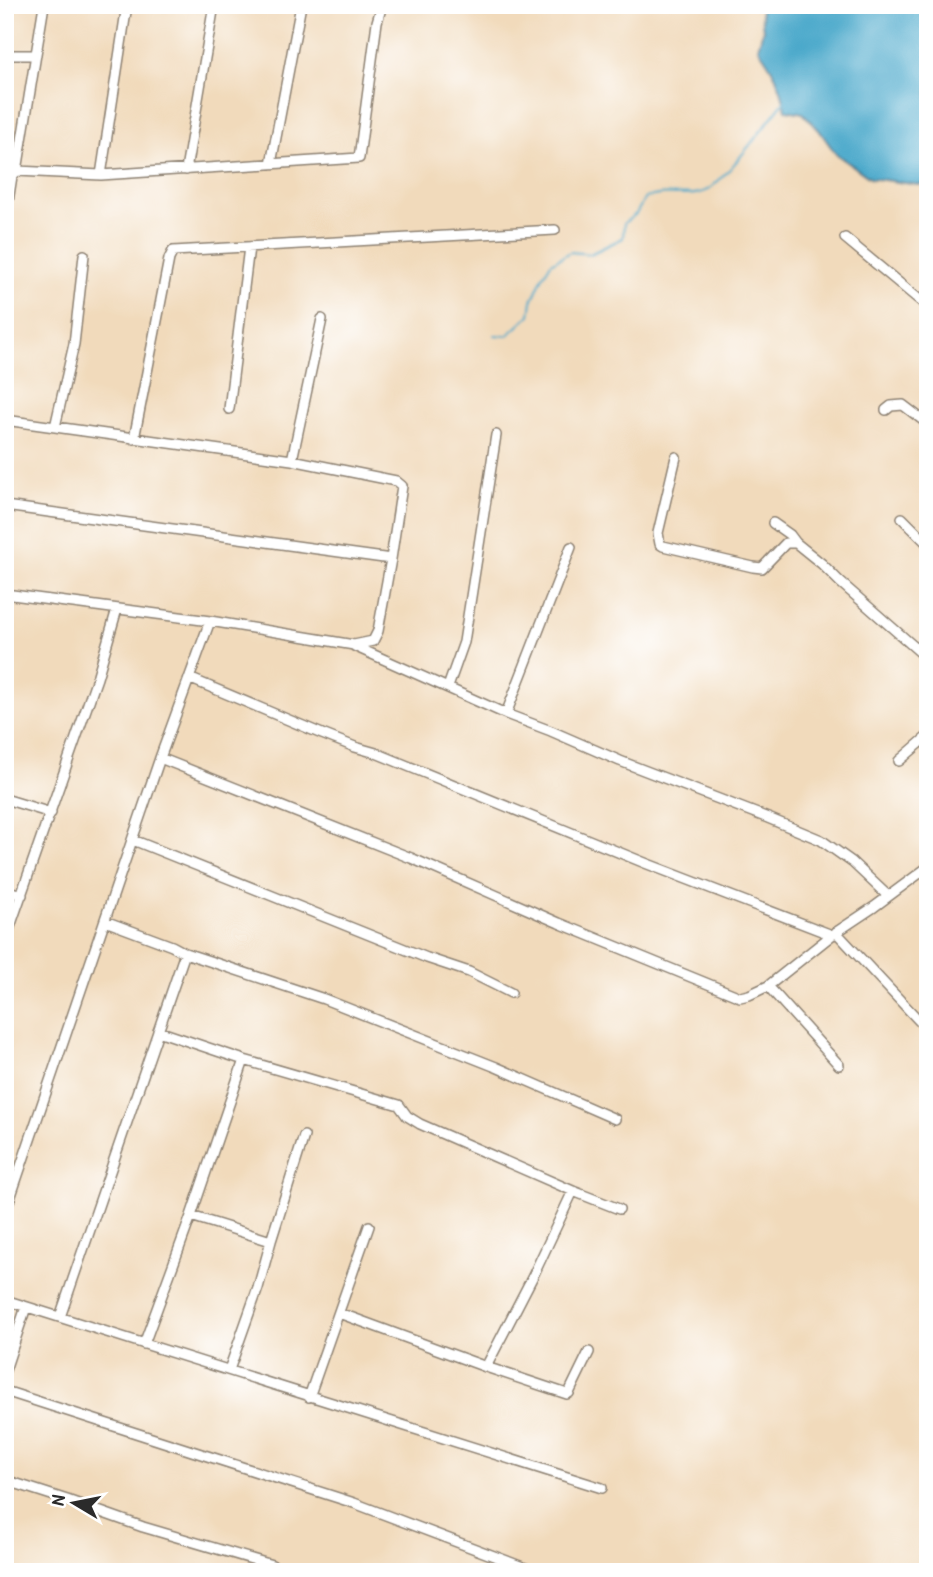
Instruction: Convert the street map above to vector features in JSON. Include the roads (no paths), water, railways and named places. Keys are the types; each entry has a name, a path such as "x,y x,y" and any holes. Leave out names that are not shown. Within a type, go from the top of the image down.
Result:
{"street":[{"path":"5,221 12,176 17,171 44,5"},
{"path":"101,175 127,5"},
{"path":"186,170 214,5"},
{"path":"271,164 301,5"},
{"path":"17,171 101,175 359,158 377,22 382,5"},
{"path":"5,55 36,55"},
{"path":"134,439 170,255 173,251 555,230"},
{"path":"845,238 928,307"},
{"path":"229,409 249,247"},
{"path":"55,428 74,344 84,255"},
{"path":"292,460 321,319"},
{"path":"886,410 891,406 903,405 928,424"},
{"path":"5,420 292,460 396,481 402,486 379,631 373,641 354,645"},
{"path":"448,687 464,642 496,435"},
{"path":"676,457 658,533 660,544 762,568 786,543 796,543"},
{"path":"5,506 391,559"},
{"path":"902,518 928,544"},
{"path":"773,523 790,535 928,659"},
{"path":"506,714 571,547"},
{"path":"5,594 210,621 354,645 506,714 821,840 852,862 888,896"},
{"path":"5,941 97,678 117,609"},
{"path":"5,1213 160,758 210,621"},
{"path":"189,678 321,734 376,753 645,863 834,934 925,1027"},
{"path":"899,761 928,736"},
{"path":"160,758 411,858 559,923 740,997 768,986 834,934 928,867"},
{"path":"5,799 51,813"},
{"path":"133,840 427,958 469,972 511,993"},
{"path":"5,890 22,895"},
{"path":"105,921 185,953 324,999 496,1067 615,1119"},
{"path":"60,1317 185,953"},
{"path":"768,986 839,1065"},
{"path":"158,1031 243,1060 399,1105 407,1116 420,1124 619,1209"},
{"path":"144,1344 191,1216 243,1060"},
{"path":"229,1370 258,1288 304,1136"},
{"path":"486,1367 573,1191"},
{"path":"191,1216 271,1241"},
{"path":"309,1397 369,1226"},
{"path":"5,1300 602,1488"},
{"path":"5,1370 26,1307"},
{"path":"339,1313 567,1394 589,1352"},
{"path":"5,1391 366,1507 536,1572"},
{"path":"5,1480 143,1527 272,1565"},
{"path":"5,1569 17,1572"}],"water":[{"path":"760,5 928,5 928,182 919,185 870,178 836,154 803,113 786,110 776,78 758,48 763,30"}],"waterway":[{"path":"495,335 507,336 530,315 532,301 551,263 570,252 590,254 623,238 624,223 636,214 645,198 696,194 711,187 733,165 786,99"}]}
